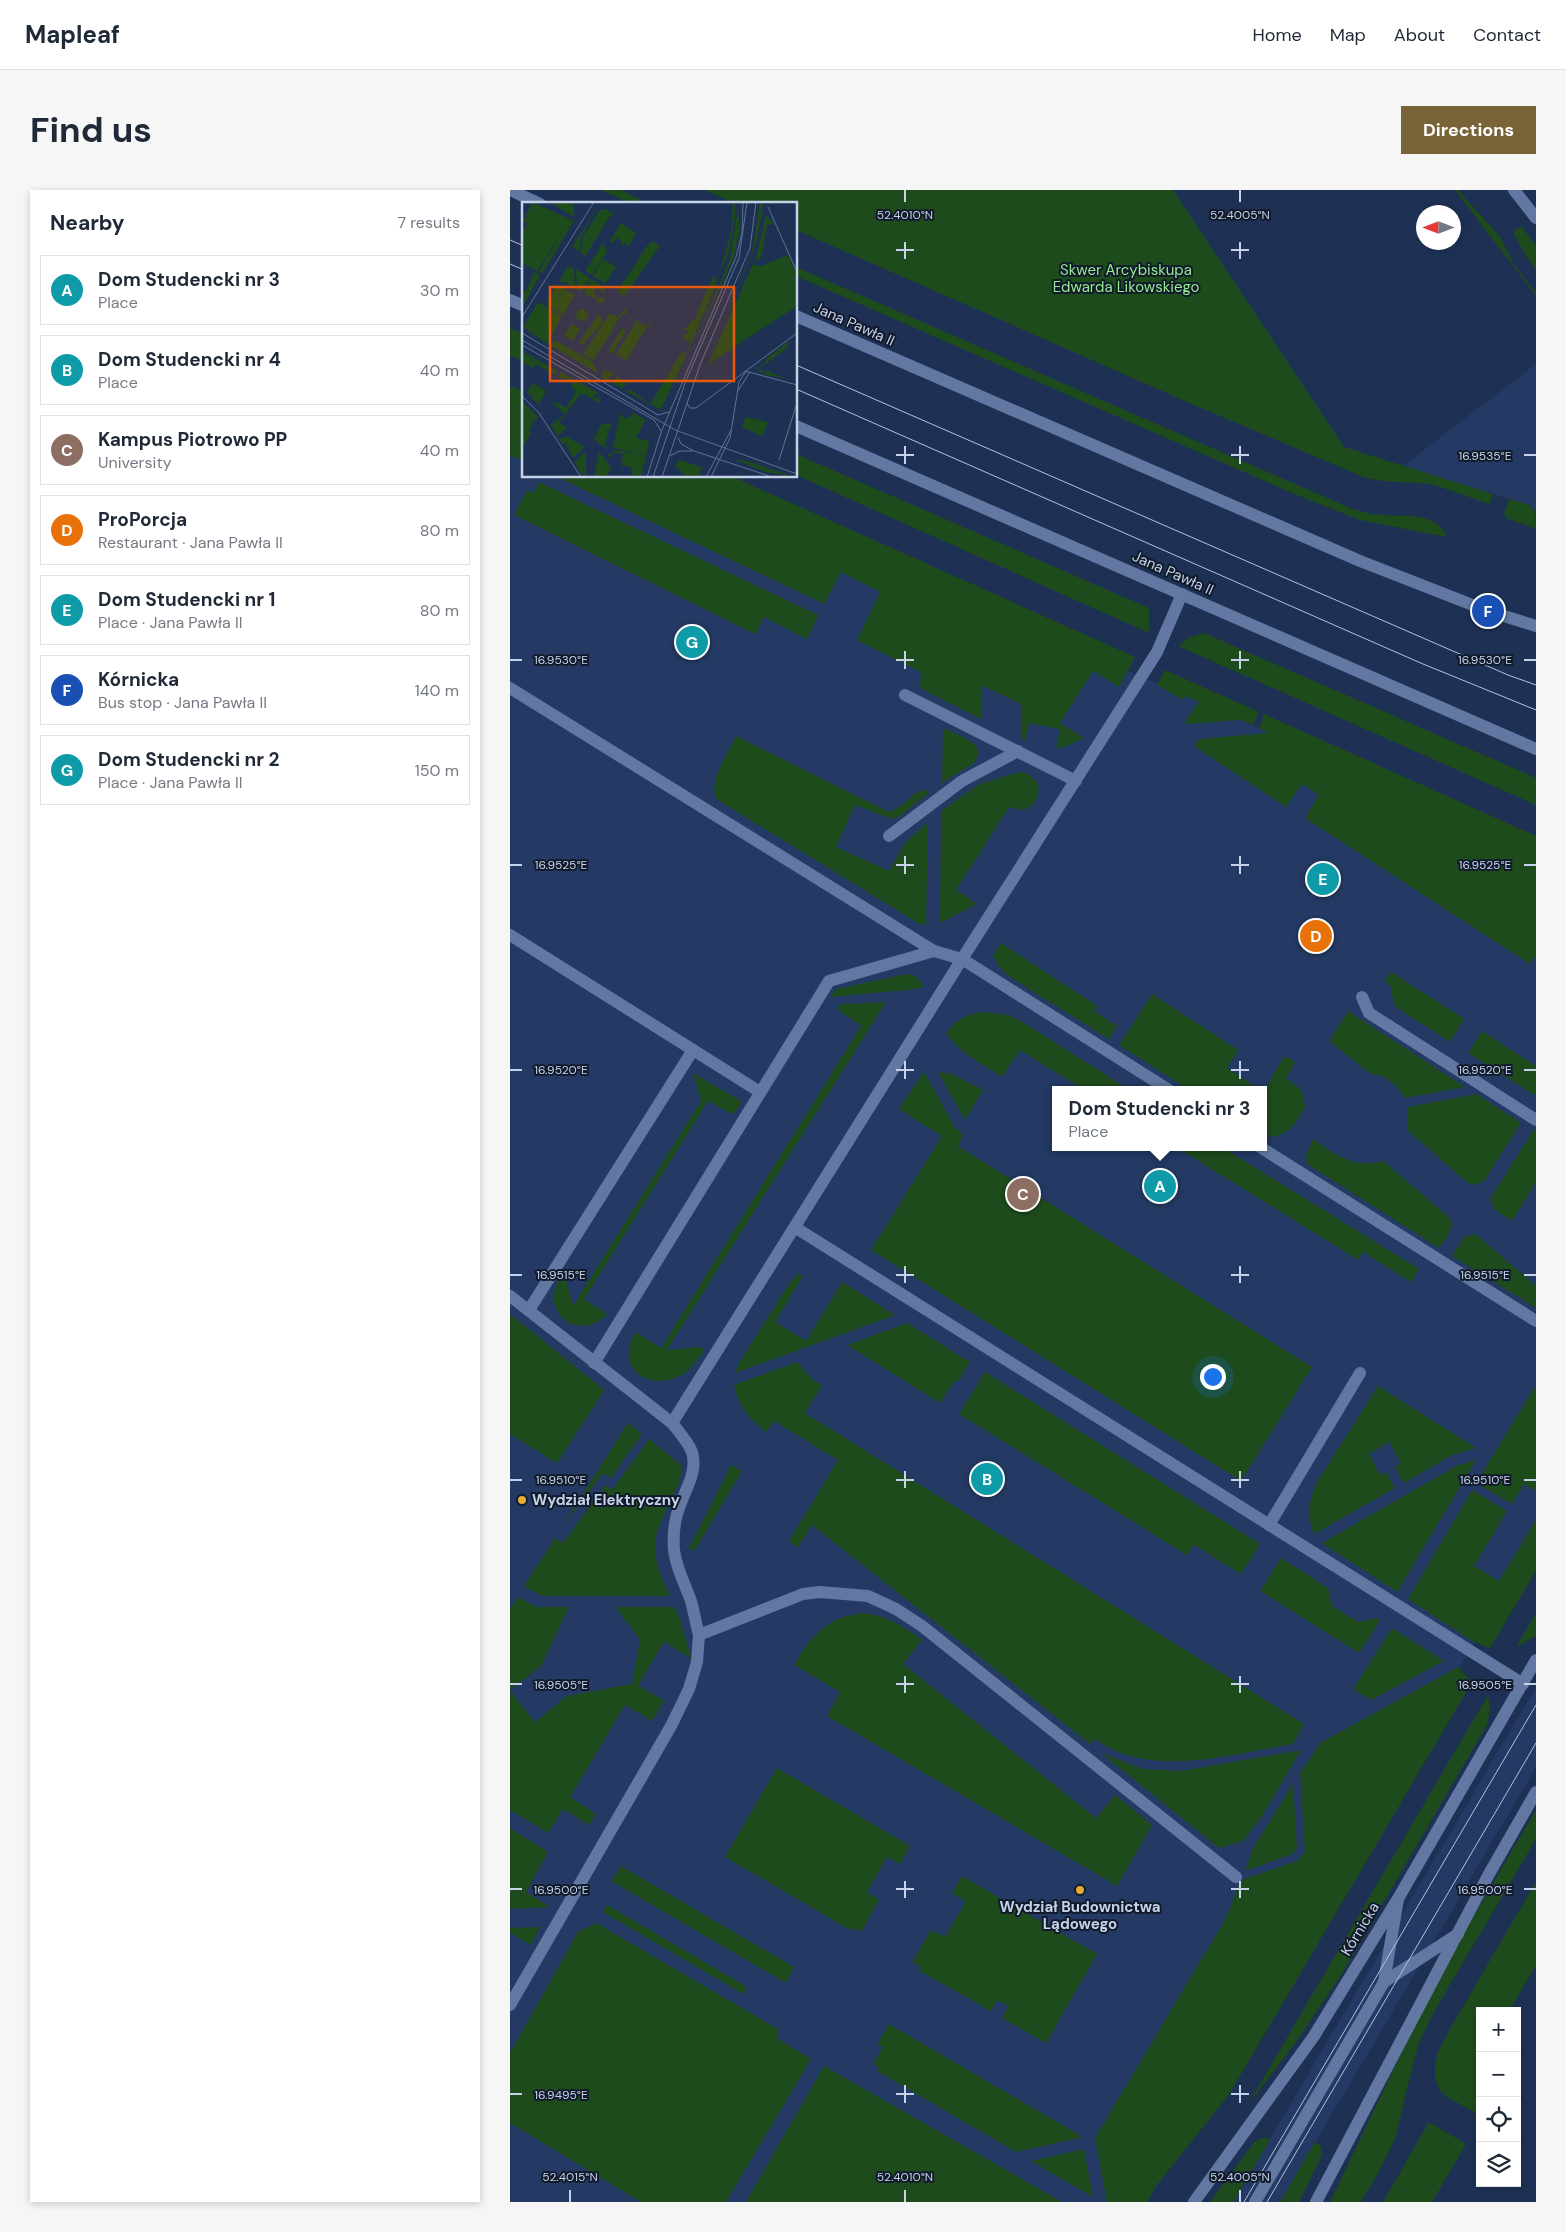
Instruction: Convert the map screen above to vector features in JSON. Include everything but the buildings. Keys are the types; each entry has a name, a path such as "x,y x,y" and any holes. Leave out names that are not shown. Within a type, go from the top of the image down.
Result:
{"main road":[{"path":"510,190 536,202"},
{"path":"1514,190 1536,218"},
{"path":"510,300 522,305"},
{"name":"Jana Pawła II","path":"798,317 1360,561 1488,610 1536,626"},
{"name":"Jana Pawła II","path":"798,427 1536,749"},
{"path":"672,1424 962,959 1157,652 1182,594"},
{"path":"510,688 934,951 962,959 1163,1086"},
{"path":"905,694 1076,781"},
{"path":"890,836 962,781 1018,752"},
{"path":"510,935 760,1092"},
{"path":"594,1363 828,981 934,951"},
{"path":"1362,997 1369,1013 1536,1120"},
{"path":"529,1310 693,1050"},
{"path":"1266,1151 1536,1321"},
{"path":"796,1228 1522,1684"},
{"path":"510,1296 672,1424 684,1438 692,1452 691,1480 678,1509 674,1532 674,1550 679,1573 690,1601 699,1635 697,1662 688,1689 671,1726 510,2006"},
{"path":"1269,1526 1360,1373"},
{"path":"699,1635 803,1594 836,1592 868,1596 896,1609 922,1626 1236,1877"},
{"name":"Kórnicka","path":"1194,2202 1314,2036 1399,1897 1536,1660"},
{"path":"1316,2202 1489,1874 1536,1792"},
{"path":"1255,2202 1384,1982 1399,1897"},
{"path":"1384,1982 1458,1934"}],"shaded area":[{"path":"1536,364 1536,512 1530,505 1403,466"},
{"path":"510,405 522,410 522,478 685,478 1186,696 1536,851 1536,1537 1147,2202 510,2202"},
{"path":"1536,1687 1536,1767 1397,2004 1280,2202 1233,2202"}],"green space":[{"path":"601,190 620,190 647,202 628,202"},
{"name":"Skwer Arcybiskupa Edwarda Likowskiego","path":"705,190 1173,190 1344,447 1493,494 1490,504 1431,484 1382,481 1366,478 1194,405 798,231 798,202 732,202"},
{"path":"1455,190 1458,190 1501,238 1513,263 1536,293 1536,296"},
{"path":"1521,226 1536,246 1536,270 1525,255 1513,232"},
{"path":"798,268 1355,510 1428,519 1436,523 1447,537 1360,520 1292,493 798,277"},
{"path":"510,328 522,333 522,360 510,356"},
{"path":"510,386 522,390 522,460 510,456"},
{"path":"798,455 1149,608 1149,633 798,476"},
{"path":"559,478 735,478 1135,657 1119,687 1093,671 1060,723 1084,738 1067,746 1056,748 1060,729 1029,723 1025,741 1022,739 1021,704 981,685 981,719 920,688 921,672 857,640 880,592 841,572 824,604"},
{"path":"539,482 818,615 807,639 764,617 755,634 514,515 527,490 534,493"},
{"path":"1509,499 1528,505 1534,510 1536,529 1506,518 1504,513"},
{"path":"1204,633 1536,778 1536,805 1178,646 1190,637"},
{"path":"1165,670 1259,712 1253,725 1240,720 1186,724 1186,720 1199,702 1186,696 1183,700 1157,685"},
{"path":"1264,714 1536,836 1536,954 1530,964 1305,818 1319,795 1302,784 1286,807 1194,746 1199,739 1268,733 1259,728"},
{"path":"943,728 969,740 977,747 979,752 975,762 942,783"},
{"path":"736,736 887,811 898,808 919,791 925,790 930,792 900,816 892,819 855,805 836,847 889,871 904,844 928,822 926,925 918,923 716,799 714,792 717,775"},
{"path":"1020,772 1027,773 1038,783 1038,796 1036,800 1031,806 1023,810 1009,807 956,890 977,904 940,923 941,811 979,784"},
{"path":"1001,943 1097,1006 1094,1011 1117,1026 1109,1039 1010,977 1000,968 993,956"},
{"path":"1391,972 1464,1019 1450,1042 1396,1007 1391,994 1392,987 1384,981"},
{"path":"907,974 917,978 923,987 830,997 835,990 841,988"},
{"path":"1152,994 1238,1050 1227,1068 1254,1086 1183,1086 1119,1045"},
{"path":"886,1002 667,1350 701,1347 704,1351 689,1370 674,1378 662,1381 650,1380 640,1375 633,1368 629,1358 630,1346 636,1332 661,1348 861,1026 836,1008 841,1004"},
{"path":"1348,1011 1465,1087 1405,1098 1391,1082 1382,1076 1371,1074 1329,1041"},
{"path":"983,1012 1009,1015 1123,1086 1078,1086 1020,1050 1002,1077 964,1052 946,1033 962,1018"},
{"path":"1482,1031 1536,1066 1536,1096 1468,1053"},
{"path":"1285,1056 1295,1062 1286,1078 1302,1091 1305,1107 1294,1125 1285,1133 1267,1137 1267,1086"},
{"path":"938,1072 952,1074 983,1090 965,1120"},
{"path":"693,1073 741,1101 741,1103 732,1114 708,1101 584,1299 607,1314 596,1322 585,1326 574,1325 565,1320 558,1312 554,1301 555,1289 561,1276 565,1277 573,1306 701,1101"},
{"path":"925,1073 955,1128 963,1135 958,1146 1312,1367 1241,1481 871,1250 942,1136 899,1109 922,1074"},
{"path":"1476,1094 1521,1123 1484,1181 1474,1185 1468,1183 1408,1131 1408,1107"},
{"path":"1534,1129 1536,1130 1536,1182 1512,1221 1494,1209 1490,1199"},
{"path":"1313,1139 1338,1155 1354,1162 1373,1163 1383,1161 1449,1217 1451,1221 1450,1229 1439,1248 1307,1164 1306,1155"},
{"path":"1182,1151 1228,1151 1419,1269 1411,1282 1363,1252 1358,1260"},
{"path":"1473,1234 1478,1236 1536,1286 1536,1308 1452,1256 1464,1237"},
{"path":"798,1273 803,1276 775,1322 806,1341 842,1282 895,1315 735,1373 739,1363 787,1287"},
{"path":"510,1314 603,1389 603,1392 557,1463 510,1434"},
{"path":"907,1323 970,1362 958,1382 955,1380 940,1403 847,1345"},
{"path":"797,1362 814,1381 822,1385 805,1413 1304,1724 1293,1744 1217,1758 1166,1761 1141,1758 1117,1751 1095,1739 1090,1744 812,1525 798,1547 789,1541 838,1460 774,1421 766,1432 745,1412 734,1385"},
{"path":"985,1372 1260,1544 1241,1574 1194,1545 1187,1555 959,1414"},
{"path":"1536,1385 1536,1491 1524,1484 1512,1504 1476,1483"},
{"path":"1378,1386 1476,1448 1452,1455 1404,1483 1395,1467 1401,1463 1389,1442 1369,1454 1380,1475 1386,1472 1395,1488 1314,1534 1309,1514 1312,1495 1317,1482"},
{"path":"628,1423 642,1434 611,1478 603,1473 562,1527"},
{"path":"649,1439 681,1465 679,1482 659,1525 655,1546 658,1568 670,1596 542,1596 524,1586 555,1538 563,1543 605,1485 612,1490"},
{"path":"1476,1460 1397,1592 1322,1543 1456,1466"},
{"path":"731,1465 742,1471 694,1551 689,1548"},
{"path":"1472,1490 1507,1511 1474,1566 1499,1581 1536,1520 1536,1571 1490,1648 1474,1642 1408,1599"},
{"path":"1281,1558 1328,1588 1332,1606 1358,1622 1376,1618 1380,1620 1359,1653 1260,1591"},
{"path":"518,1597 536,1607 569,1607 541,1666 510,1690 510,1609"},
{"path":"615,1607 674,1607 680,1619 691,1658 664,1642 638,1685 664,1701 652,1721 625,1705 570,1797 596,1814 589,1825 563,1809 548,1833 510,1810 510,1691 535,1722 567,1696 632,1684 640,1639"},
{"path":"862,1613 880,1616 894,1622 922,1640 903,1664 1096,1818 1115,1795 1152,1825 1117,1886 827,1716 840,1692 794,1665 807,1645 821,1630 839,1619"},
{"path":"1536,1613 1536,1636 1516,1647"},
{"path":"1392,1628 1444,1661 1371,1700 1353,1689"},
{"path":"1458,1667 1472,1682 1230,2093 1156,2186 1147,2202 1107,2202 1095,2138 1226,1918 1241,1880 1297,1861 1305,1852 1300,1773 1320,1743"},
{"path":"1488,1695 1490,1710 1487,1725 1341,1975 1296,2042 1247,2106"},
{"path":"1301,1750 1262,1816 1243,1841 1219,1848 1101,1753 1143,1769 1181,1771"},
{"path":"777,1768 910,1846 900,1864 887,1857 867,1892 879,1900 861,1932 852,1927 850,1930 725,1857"},
{"path":"1293,1784 1297,1848 1292,1854 1245,1871 1253,1848"},
{"path":"1536,1810 1536,1839 1431,2017 1419,2043 1396,2136 1380,2170 1361,2202 1330,2202 1421,2012 1456,1946"},
{"path":"510,1828 548,1852 526,1892 550,1907 510,1909"},
{"path":"621,1866 794,1967 786,1983 611,1881"},
{"path":"962,1876 1097,1954 1046,2043 1002,2018 1009,2006 997,2000 991,2011 920,1971 921,1967 912,1962 931,1930 945,1937 966,1902 952,1893"},
{"path":"1536,1882 1536,1965 1511,2007 1476,2007 1476,2113 1447,2097 1439,2089 1435,2078 1438,2052"},
{"path":"607,1905 747,1987 743,1994 603,1912"},
{"path":"596,1923 778,2029 777,2038 811,2059 726,2202 641,2202 510,2123 510,2053 578,1932"},
{"path":"540,1927 531,1945 510,1933 510,1928"},
{"path":"889,2024 1083,2137 1016,2152 877,2071 879,2068 873,2064 883,2047 877,2044"},
{"path":"824,2066 1062,2202 746,2202"},
{"path":"1429,2122 1466,2144 1432,2202 1383,2202"},
{"path":"1265,2137 1270,2140 1233,2202 1210,2202 1255,2141"},
{"path":"1315,2142 1321,2147 1322,2155 1299,2202 1280,2202"},
{"path":"1084,2149 1093,2197 1031,2161"}],"tram line":[{"path":"510,240 522,245"},
{"path":"510,264 522,269"},
{"path":"798,366 1508,675 1536,685"},
{"path":"798,390 1423,664 1536,710"},
{"path":"1244,2202 1536,1705"},
{"path":"1267,2202 1536,1743"}],"place":[{"name":"Kórnicka","path":"1488,611"},
{"name":"Dom Studencki nr 2","path":"692,642"},
{"name":"Dom Studencki nr 1","path":"1323,879"},
{"name":"ProPorcja","path":"1316,936"},
{"name":"Dom Studencki nr 3","path":"1160,1186"},
{"name":"Kampus Piotrowo PP","path":"1023,1194"},
{"name":"Dom Studencki nr 4","path":"987,1479"},
{"name":"Wydział Elektryczny","path":"522,1500"},
{"name":"Wydział Budownictwa Lądowego","path":"1080,1890"}]}
